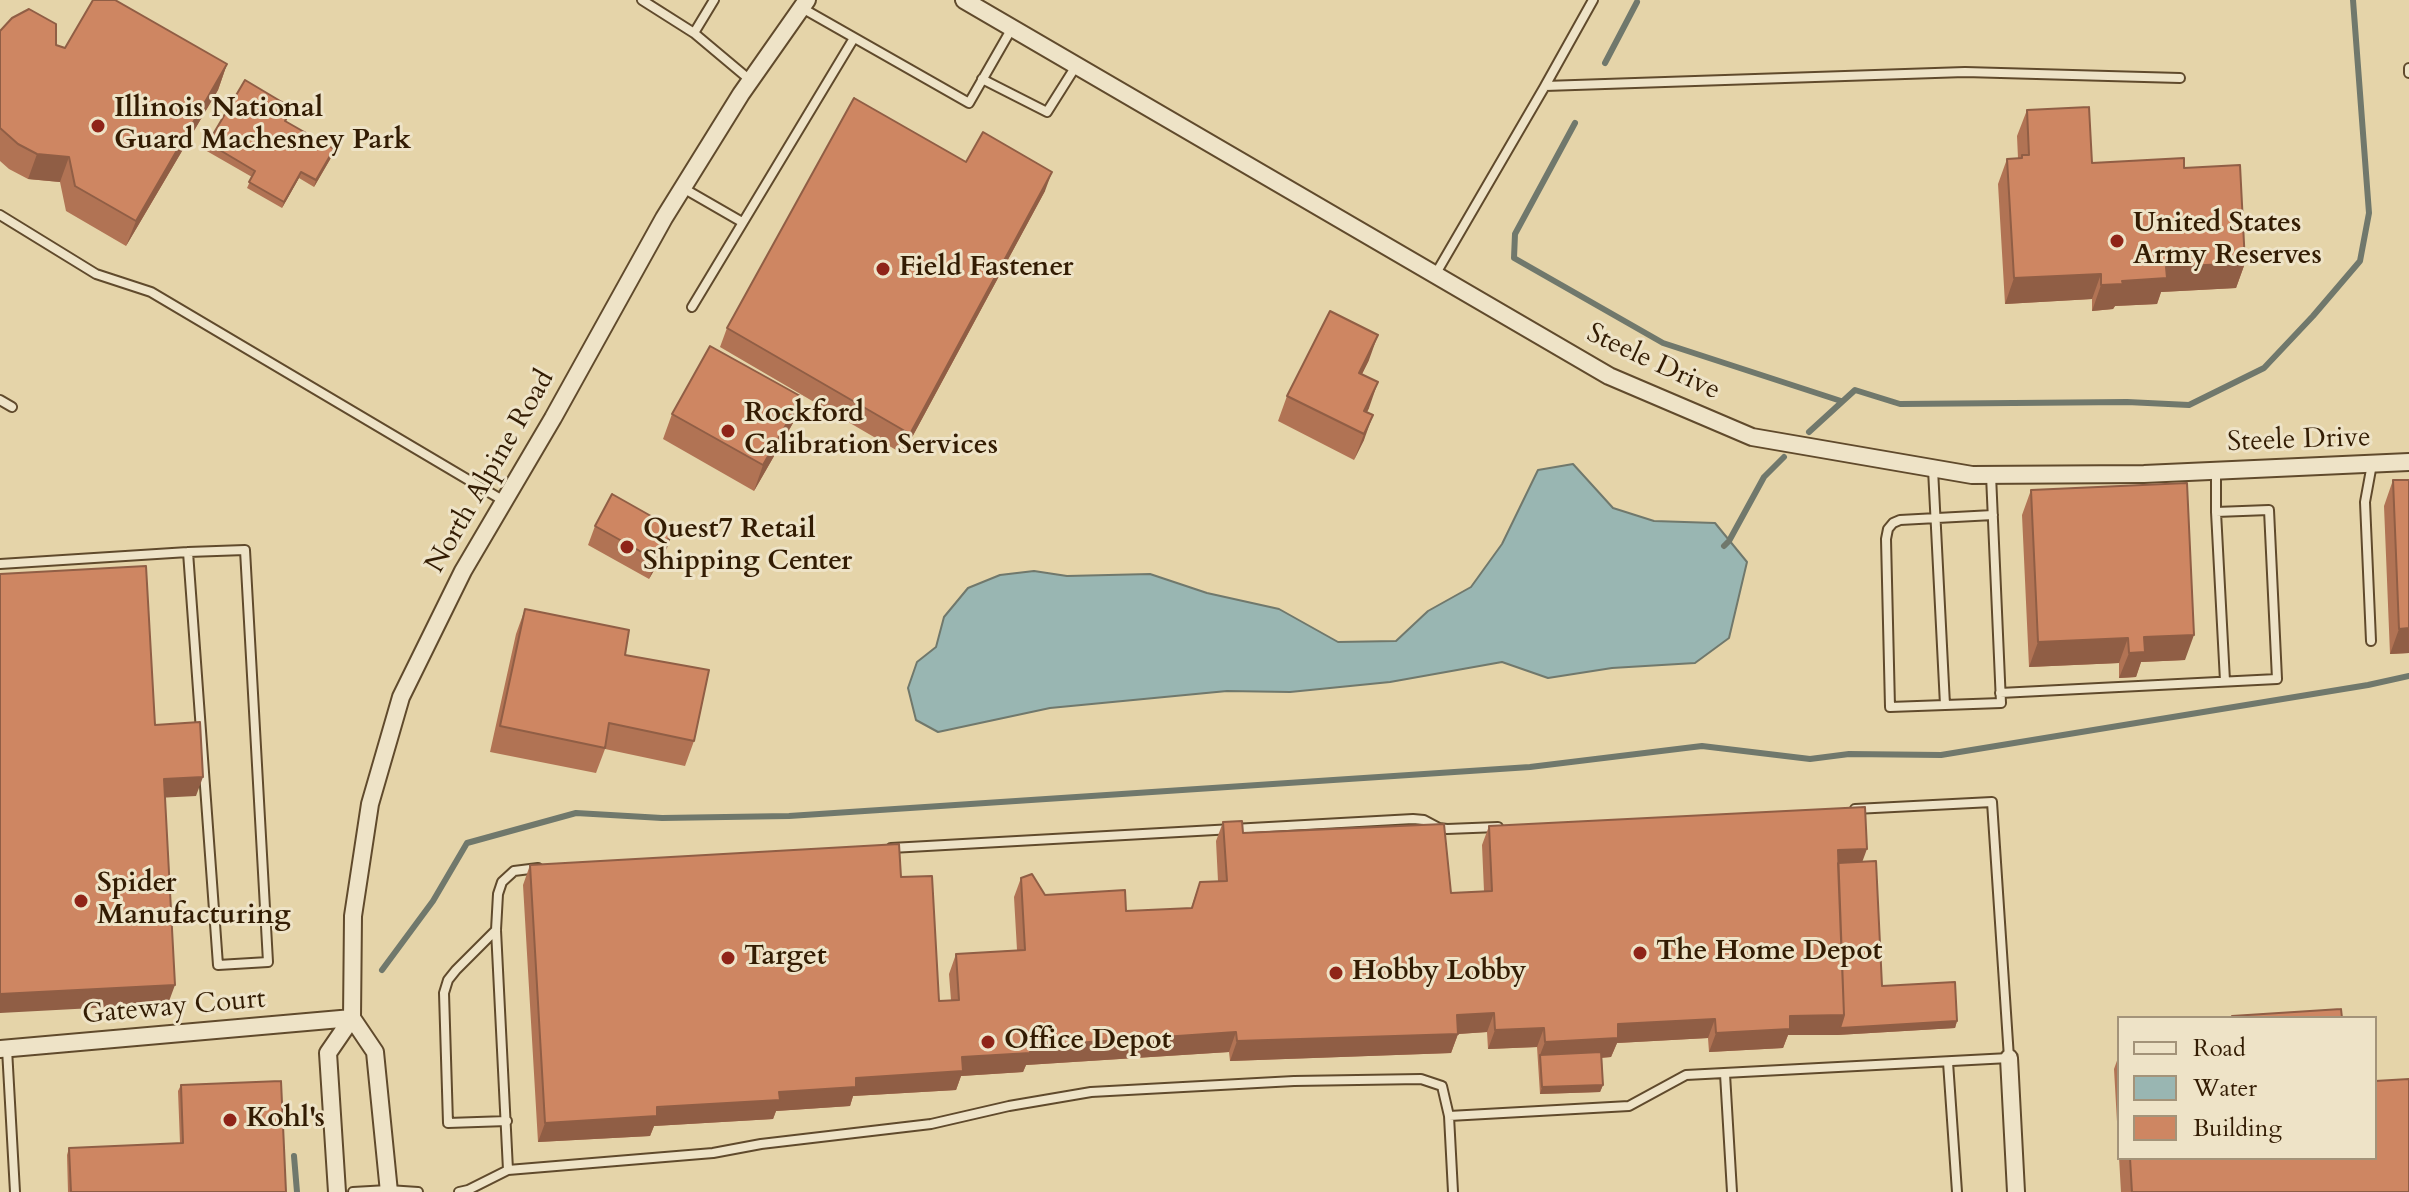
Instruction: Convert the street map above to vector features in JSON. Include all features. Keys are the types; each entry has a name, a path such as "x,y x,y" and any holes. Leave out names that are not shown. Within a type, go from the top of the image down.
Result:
{"street":[{"name":"Steele Drive","path":"964,0 1609,376 1752,437 1972,475 2144,474 2409,462"},
{"name":"North Alpine Road","path":"352,1018 353,916 370,804 401,697 463,571 683,188 750,80 804,4"},
{"name":"Gateway Court","path":"3,1049 352,1018"},
{"path":"337,1192 328,1053 352,1018 375,1052 388,1191"},
{"path":"2009,1058 2016,1192"}],"lane":[{"path":"642,0 694,33 750,80"},
{"path":"694,33 714,0"},
{"path":"1435,275 1593,0"},
{"path":"804,4 854,38 969,103 1012,28"},
{"path":"692,307 854,38"},
{"path":"982,79 1047,112 1077,66"},
{"path":"1545,86 1965,72 2180,78"},
{"path":"683,188 742,222"},
{"path":"0,215 96,274 151,292 504,501"},
{"path":"0,400 12,407"},
{"path":"2371,641 2365,502 2372,464"},
{"path":"1933,468 1945,705"},
{"path":"2216,471 2225,681"},
{"path":"1991,475 1993,515 2000,693 2001,703 1890,707 1888,529 1900,520 1993,515"},
{"path":"2000,693 2277,679 2269,510 2216,512"},
{"path":"0,564 188,552 245,550 268,962 218,965 188,552"},
{"path":"1449,1116 1629,1106 1686,1075 2009,1058 1992,802 1850,809"},
{"path":"876,849 1413,819 1447,829 1503,827"},
{"path":"508,1170 496,930 498,894 502,882 514,871 543,868"},
{"path":"496,930 456,970 448,980 444,993 448,1123 507,1121"},
{"path":"3,1049 15,1192"},
{"path":"1948,1062 1957,1192"},
{"path":"1725,1074 1732,1192"},
{"path":"459,1192 508,1170 713,1153 771,1142 931,1124 1009,1106 1103,1091 1294,1081 1421,1079 1442,1086 1449,1116 1453,1192"},
{"path":"0,1117 11,1116"},
{"path":"353,1192 418,1192"}],"water":[{"path":"1573,464 1613,508 1654,521 1715,523 1747,562 1729,638 1695,663 1612,668 1548,678 1502,662 1390,682 1290,692 1227,691 1050,708 938,732 916,720 908,688 917,662 936,647 944,617 968,588 1000,575 1034,571 1067,576 1150,574 1207,593 1279,609 1338,642 1396,641 1428,611 1471,587 1502,544 1538,470"}],"building":[{"name":"Illinois National Guard Machesney Park","path":"93,0 115,0 227,64 136,221 75,186 69,157 37,154 18,144 0,128 0,31 12,18 29,9 56,24 56,45 65,48"},
{"path":"245,80 292,108 285,121 334,149 316,180 301,172 284,202 249,182 255,171 208,143"},
{"name":"Field Fastener","path":"854,98 966,162 983,132 1052,172 910,434 727,328"},
{"name":"United States Army Reserves","path":"2089,107 2092,163 2184,158 2184,168 2240,165 2245,263 2166,267 2167,278 2122,281 2123,284 2101,285 2101,274 2014,278 2007,159 2029,155 2027,110"},
{"path":"1330,311 1378,335 1359,373 1378,382 1364,411 1373,415 1364,434 1287,396"},
{"name":"Rockford Calibration Services","path":"710,346 802,397 763,465 672,414"},
{"path":"2393,480 2409,480 2409,628 2399,629"},
{"path":"2187,483 2194,635 2144,637 2145,652 2129,653 2128,638 2038,642 2031,490"},
{"path":"612,494 674,529 656,560 595,526"},
{"name":"Spider Manufacturing","path":"146,566 155,725 200,722 203,777 164,779 175,985 0,994 0,574"},
{"path":"525,609 629,630 625,655 709,670 694,741 609,723 605,748 500,726"},
{"path":"1865,807 1867,849 1838,850 1844,1015 1790,1016 1790,1029 1716,1033 1715,1019 1618,1024 1618,1038 1545,1042 1544,1028 1495,1030 1494,1013 1457,1015 1458,1034 1237,1041 1236,1032 1031,1046 1030,1053 962,1057 963,1071 856,1078 856,1087 779,1092 780,1100 657,1107 657,1116 545,1123 530,865 899,844 901,877 932,876 939,1001 959,1000 956,954 1025,950 1021,878 1032,874 1045,895 1125,890 1126,911 1192,908 1200,882 1227,881 1223,822 1242,821 1243,833 1444,824 1451,893 1492,891 1489,826"},
{"path":"1876,861 1882,986 1955,982 1957,1021 1840,1028 1844,1015 1838,863"},
{"path":"2341,1009 2342,1016 2232,1016"},
{"path":"1601,1052 1603,1085 1542,1087 1540,1055"},
{"path":"2409,1079 2409,1192 2132,1192 2130,1160 2377,1160 2377,1081"},
{"name":"Kohl's","path":"281,1081 286,1192 71,1192 69,1148 183,1143 181,1085"}],"waterway":[{"path":"1809,432 1855,390 1900,404 2127,402 2189,405 2264,368 2360,261 2369,213 2353,0"},
{"path":"1605,63 1637,2"},
{"path":"1575,123 1515,234 1514,258 1663,343 1841,401"},
{"path":"1724,546 1764,477 1784,457"},
{"path":"382,970 433,901 467,843 576,813 662,818 789,816 1530,767 1702,746 1810,759 1849,754 1941,755 2409,676"},
{"path":"294,1156 297,1192"}],"place":[{"name":"Illinois National Guard Machesney Park","path":"98,126"},
{"name":"United States Army Reserves","path":"2117,241"},
{"name":"Field Fastener","path":"883,269"},
{"name":"Rockford Calibration Services","path":"728,431"},
{"name":"Quest7 Retail Shipping Center","path":"627,547"},
{"name":"Spider Manufacturing","path":"81,901"},
{"name":"The Home Depot","path":"1640,953"},
{"name":"Target","path":"728,958"},
{"name":"Hobby Lobby","path":"1336,973"},
{"name":"Office Depot","path":"988,1042"},
{"name":"Kohl's","path":"230,1120"}]}
